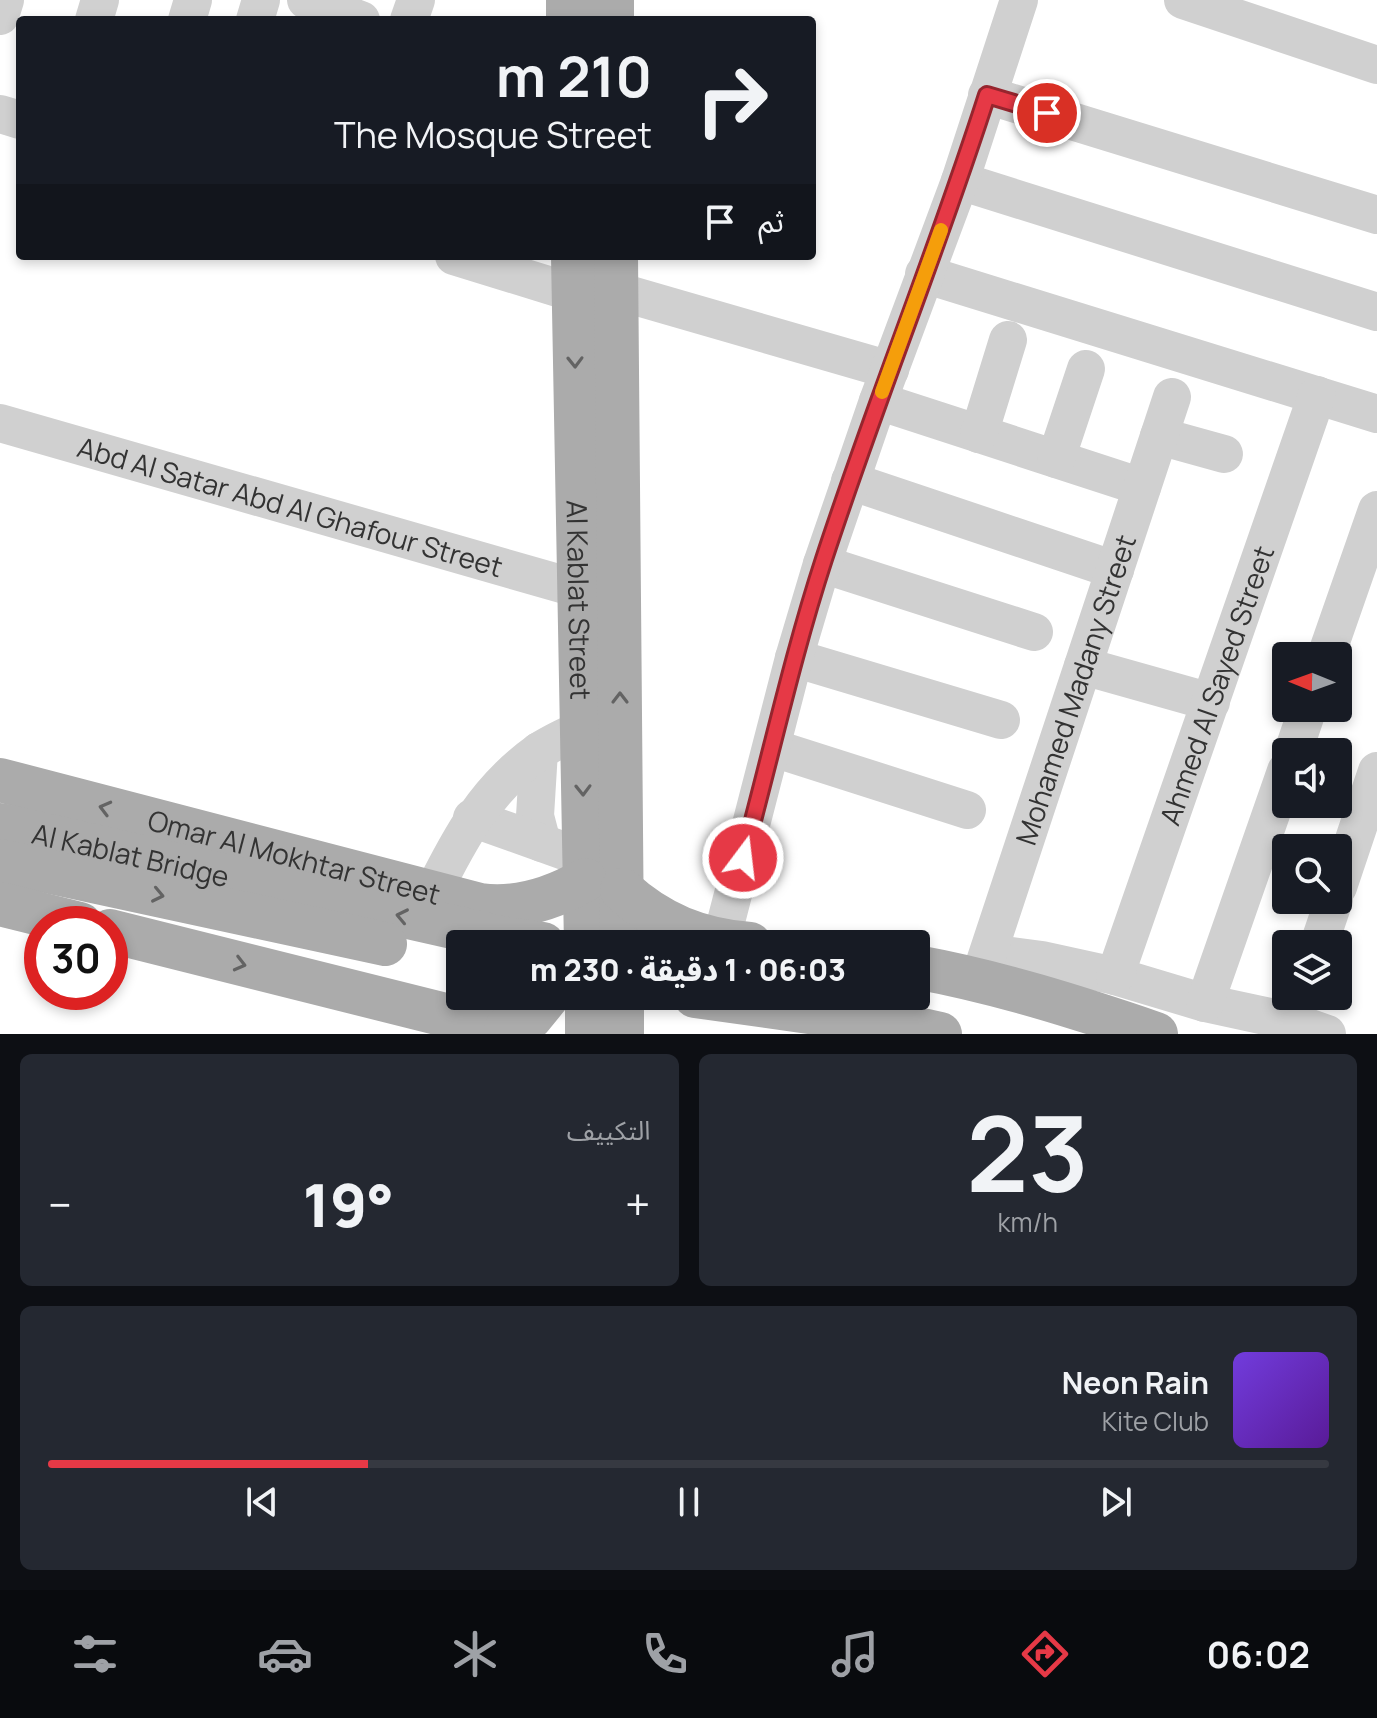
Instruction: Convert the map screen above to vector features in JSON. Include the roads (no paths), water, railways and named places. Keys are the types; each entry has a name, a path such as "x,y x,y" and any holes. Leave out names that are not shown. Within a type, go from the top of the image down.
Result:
{"main road":[{"name":"Al Kablat Street","path":"588,930 597,876 617,273"},
{"name":"Al Kablat Street","path":"573,274 582,729 597,876 617,930"},
{"name":"Omar Al Mokhtar Street","path":"0,780 458,901 517,930"},
{"name":"Al Kablat Bridge","path":"0,825 506,930"},
{"name":"Al Kablat Bridge","path":"0,861 446,957"},
{"name":"Omar Al Mokhtar Street","path":"527,930 545,899 597,876"},
{"path":"597,876 683,930"},
{"path":"0,904 24,910"},
{"path":"128,936 514,1032 537,1010"},
{"path":"930,967 984,966 1084,1009 1156,1034"},
{"path":"930,1007 974,1004 1076,1034"},
{"path":"587,1010 587,1034"},
{"path":"622,1010 622,1034"},
{"path":"696,1010 701,1034"},
{"path":"907,1010 940,1034"}],"street":[{"path":"0,16 5,0"},
{"path":"733,930 794,658 822,564 960,181 1019,0"},
{"path":"1183,0 1377,65"},
{"path":"987,95 1377,215"},
{"path":"960,181 1377,312"},
{"path":"480,260 573,274"},
{"path":"617,273 884,385 979,434 1142,487"},
{"path":"924,274 1377,414"},
{"path":"979,434 1008,340"},
{"path":"1056,459 1086,369"},
{"name":"Ahmed Al Sayed Street","path":"1115,976 1317,395"},
{"name":"Mohamed Madany Street","path":"984,966 1172,397"},
{"name":"Abd Al Satar Abd Al Ghafour Street","path":"0,423 579,589"},
{"path":"1159,436 1224,454"},
{"path":"850,481 1115,570"},
{"path":"1331,642 1377,510"},
{"path":"822,564 1034,632"},
{"path":"794,658 1001,720"},
{"path":"1083,666 1211,702"},
{"path":"432,894 472,818 503,781 539,751 582,729"},
{"path":"773,748 967,810"},
{"path":"539,751 535,816 542,843"},
{"path":"1352,845 1377,771"},
{"path":"1205,1003 1272,811"},
{"path":"472,818 542,843 597,876"},
{"path":"984,966 1042,960 1115,976 1205,1003 1307,1017"}]}
